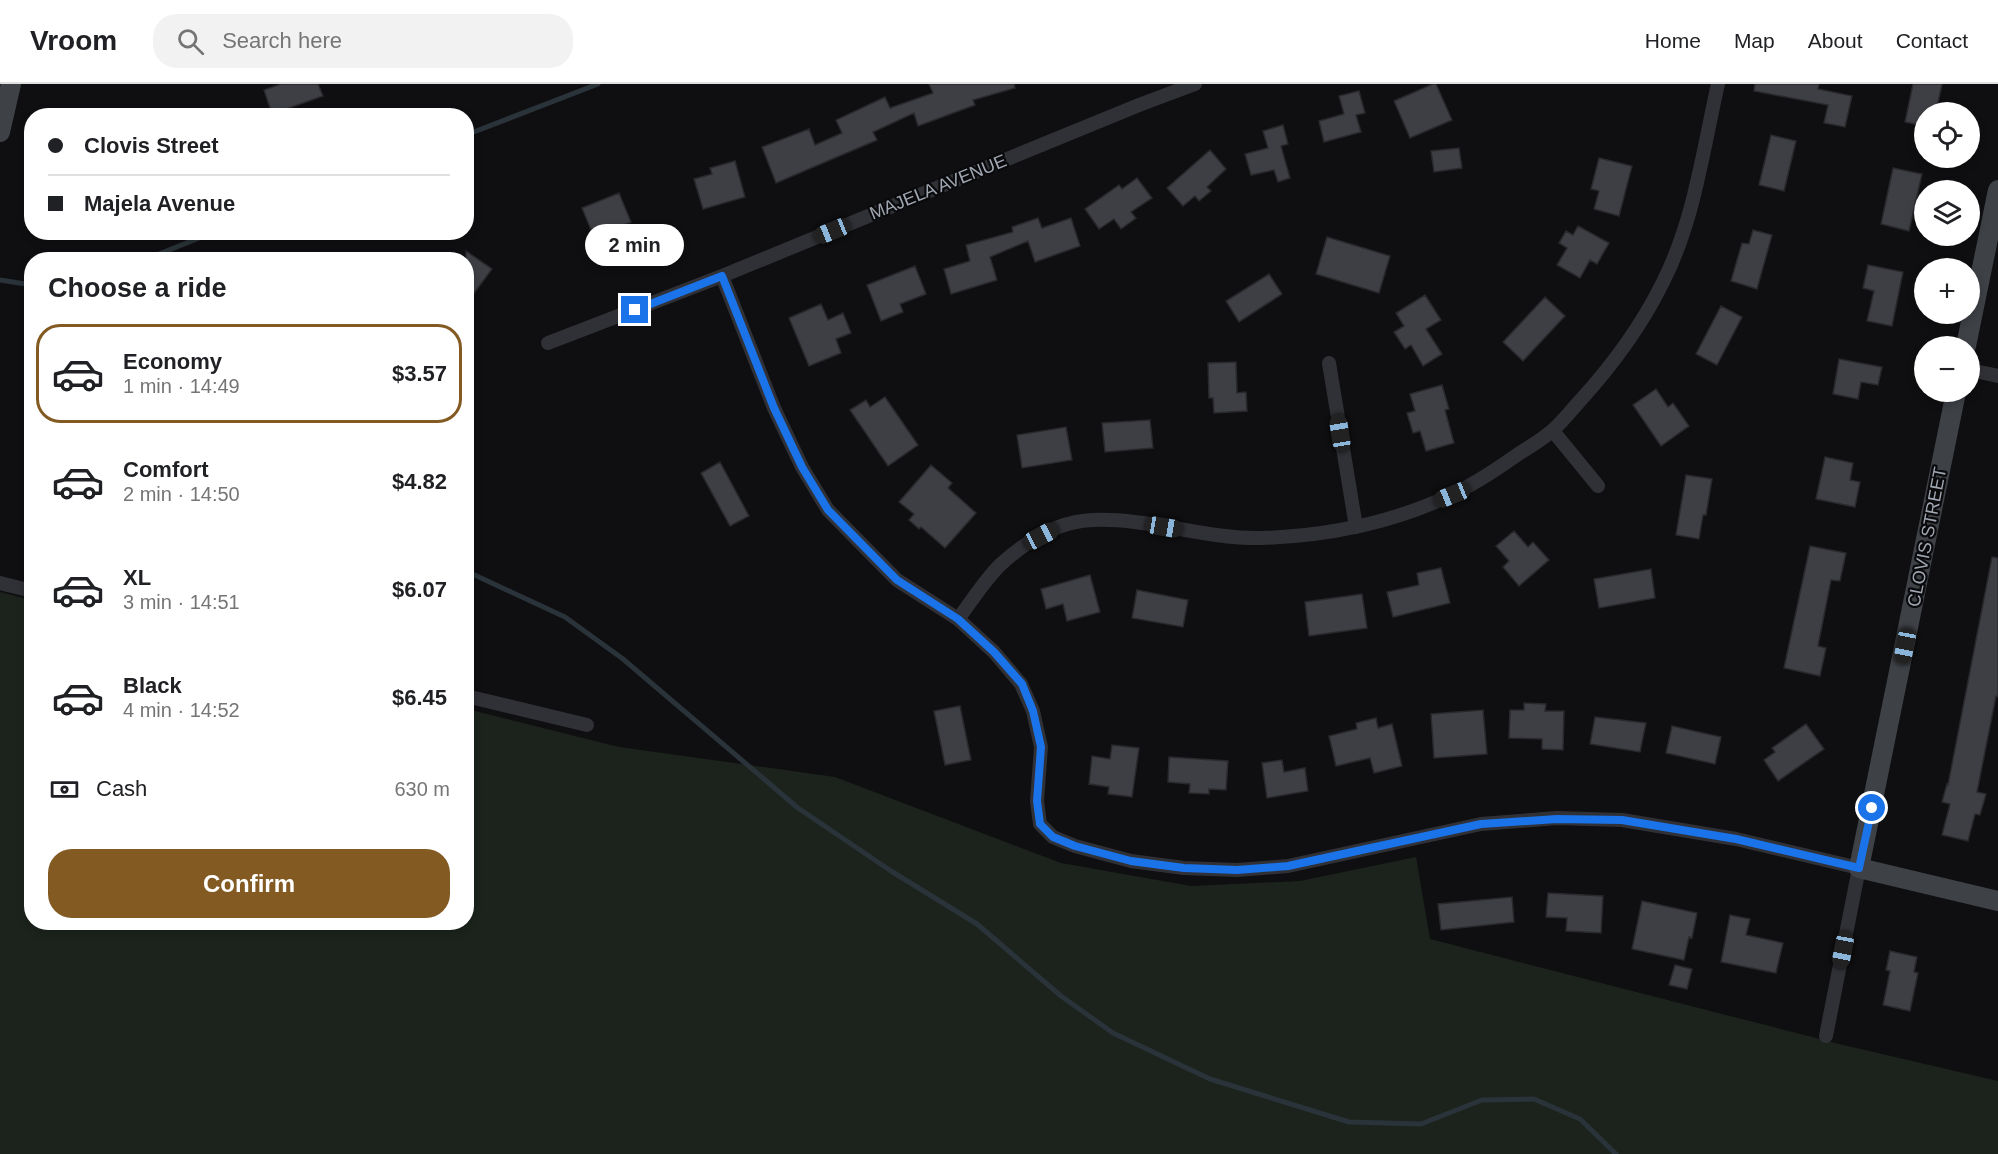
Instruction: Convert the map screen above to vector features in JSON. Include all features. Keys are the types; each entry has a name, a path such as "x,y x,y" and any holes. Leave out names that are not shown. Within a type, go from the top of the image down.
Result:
{"street":[{"path":"0,132 11,84"},
{"name":"MAJELA AVENUE","path":"548,344 1195,84"},
{"path":"958,619 999,567 1026,544 1056,528 1091,520 1141,523 1210,535 1259,538 1356,527 1406,513 1452,495 1499,467 1553,430 1593,387 1629,342 1664,282 1692,205 1718,84"},
{"path":"1967,336 1998,190"},
{"path":"722,276 774,408 802,467 828,510 897,580 958,619 994,652 1022,684 1033,711 1041,747 1037,801 1040,824 1053,837 1075,846 1131,861 1184,868 1237,870 1288,866 1481,824 1557,819 1622,820 1736,839 1998,901"},
{"path":"1329,363 1356,527"},
{"path":"1980,372 1998,376"},
{"name":"CLOVIS STREET","path":"1826,1036 1954,402"},
{"path":"1553,430 1598,486"},
{"path":"0,583 24,589"},
{"path":"474,698 587,725"}],"shaded area":[{"path":"0,592 24,598 24,930 474,930 474,711 619,747 835,777 1061,863 1191,886 1300,881 1416,857 1430,939 1839,1044 1998,1081 1998,1154 0,1154"}],"building":[{"path":"281,84 318,84 323,96 289,108 270,108 264,90"},
{"path":"929,84 1014,84 1015,88 973,100 975,105 918,126 914,113 873,132 877,140 776,183 762,147 809,129 815,145 842,133 836,120 885,97 890,108 933,93"},
{"path":"1436,84 1452,120 1410,138 1394,101"},
{"path":"1755,84 1819,84 1818,89 1852,96 1845,127 1824,123 1828,105 1754,91"},
{"path":"1913,84 1942,84 1938,102 1914,102 1914,124 1905,122"},
{"path":"1359,91 1365,113 1356,115 1361,132 1324,142 1319,121 1344,114 1339,96"},
{"path":"1283,125 1288,144 1281,146 1290,178 1278,182 1274,170 1251,175 1245,154 1268,148 1263,131"},
{"path":"1771,135 1796,141 1784,191 1759,185"},
{"path":"1459,148 1462,168 1434,172 1431,151"},
{"path":"1210,150 1226,169 1207,187 1211,191 1199,201 1195,196 1183,206 1167,188"},
{"path":"1599,158 1632,166 1619,216 1594,209 1599,191 1591,189"},
{"path":"735,161 745,197 703,209 694,179 712,174 710,168"},
{"path":"1893,168 1922,174 1921,180 1914,180 1914,209 1909,231 1881,224"},
{"path":"1137,178 1152,198 1131,212 1136,218 1121,229 1114,219 1099,229 1085,209 1119,185 1122,189"},
{"path":"619,193 631,222 594,237 582,208"},
{"path":"1038,218 1042,228 1071,218 1080,246 1035,262 1028,241 990,257 997,280 951,294 944,269 970,261 966,245 1013,232 1012,227"},
{"path":"1578,226 1609,243 1597,264 1590,260 1580,278 1557,265 1567,248 1559,243 1566,231 1573,235"},
{"path":"1753,230 1772,235 1757,289 1731,281 1742,243 1749,244"},
{"path":"1327,237 1390,256 1379,293 1316,274"},
{"path":"474,257 492,269 474,293"},
{"path":"1868,265 1903,272 1892,326 1867,321 1874,291 1863,288"},
{"path":"915,266 926,294 900,304 903,312 881,321 867,285"},
{"path":"1269,274 1282,294 1239,322 1226,301"},
{"path":"1425,295 1441,320 1426,329 1442,354 1423,366 1411,345 1405,349 1394,332 1404,326 1396,313"},
{"path":"1545,297 1565,316 1523,361 1503,342"},
{"path":"821,304 828,320 843,313 851,333 836,339 841,353 809,366 789,318"},
{"path":"1721,306 1742,317 1717,365 1696,354"},
{"path":"1839,359 1882,367 1878,385 1861,382 1858,399 1833,394"},
{"path":"1236,362 1237,393 1246,392 1247,411 1214,413 1213,398 1209,398 1208,363"},
{"path":"1442,385 1449,409 1445,410 1454,443 1426,451 1420,431 1413,433 1407,413 1415,411 1410,394"},
{"path":"1656,389 1668,407 1673,403 1689,426 1661,446 1633,405"},
{"path":"885,397 918,445 888,466 850,410 866,400 870,407"},
{"path":"1150,420 1153,448 1105,452 1102,423"},
{"path":"1066,427 1072,460 1022,468 1017,435"},
{"path":"1825,457 1853,463 1850,480 1860,482 1855,507 1816,499"},
{"path":"720,462 749,516 730,526 701,473"},
{"path":"931,465 952,483 948,488 976,513 945,548 921,527 919,529 909,520 914,514 899,502"},
{"path":"1686,475 1712,479 1699,539 1676,535"},
{"path":"1514,531 1528,547 1533,542 1549,560 1519,586 1503,567 1509,561 1496,546"},
{"path":"1810,546 1846,553 1840,581 1831,580 1818,646 1826,648 1820,676 1784,668"},
{"path":"1992,557 1998,558 1998,697 1996,696 1977,792 1986,794 1980,815 1975,814 1968,841 1942,835 1950,804 1942,802 1948,785"},
{"path":"1441,568 1450,603 1393,617 1387,592 1419,585 1417,573"},
{"path":"1651,569 1655,598 1599,608 1594,579"},
{"path":"1090,575 1100,612 1067,621 1063,604 1046,609 1041,589"},
{"path":"1137,590 1188,600 1183,627 1132,618"},
{"path":"1362,594 1367,628 1309,636 1305,602"},
{"path":"1524,703 1546,704 1545,711 1564,711 1563,750 1542,749 1542,739 1509,738 1510,710 1524,710"},
{"path":"960,706 971,760 945,765 934,711"},
{"path":"1483,710 1487,754 1434,758 1431,714"},
{"path":"1595,717 1646,723 1640,752 1590,744"},
{"path":"1376,718 1378,728 1392,724 1402,766 1374,773 1370,758 1336,766 1329,736 1357,729 1356,723"},
{"path":"1806,724 1824,749 1778,781 1764,760 1775,752 1772,748"},
{"path":"1672,726 1721,737 1715,764 1666,753"},
{"path":"1112,745 1139,748 1132,797 1108,794 1109,787 1089,784 1092,756 1110,759"},
{"path":"1169,757 1228,761 1226,790 1209,789 1209,794 1189,793 1190,784 1168,782"},
{"path":"1282,760 1284,772 1305,768 1308,791 1267,798 1262,763"},
{"path":"1548,893 1603,896 1601,933 1566,931 1567,918 1546,917"},
{"path":"1512,897 1514,922 1441,930 1438,904"},
{"path":"1642,901 1697,913 1692,938 1689,937 1684,960 1632,949"},
{"path":"1730,915 1750,919 1746,935 1783,943 1776,973 1721,962"},
{"path":"1890,951 1917,957 1914,972 1918,973 1910,1011 1883,1005 1890,971 1886,970"},
{"path":"1675,965 1692,969 1687,989 1669,985"}],"waterway":[{"path":"474,132 598,84"},
{"path":"164,252 194,240"},
{"path":"0,280 24,284"},
{"path":"474,575 565,617 623,659 798,808 891,871 977,924 1061,996 1113,1033 1210,1079 1349,1122 1421,1124 1482,1100 1534,1099 1580,1119 1616,1154"}],"route":[{"path":"635,310 722,276 774,408 802,467 828,510 897,580 958,619 994,652 1022,684 1033,711 1041,747 1037,801 1040,824 1053,837 1075,846 1131,861 1184,868 1237,870 1288,866 1332,858 1481,824 1557,819 1622,820 1736,839 1859,868 1872,808"}]}
